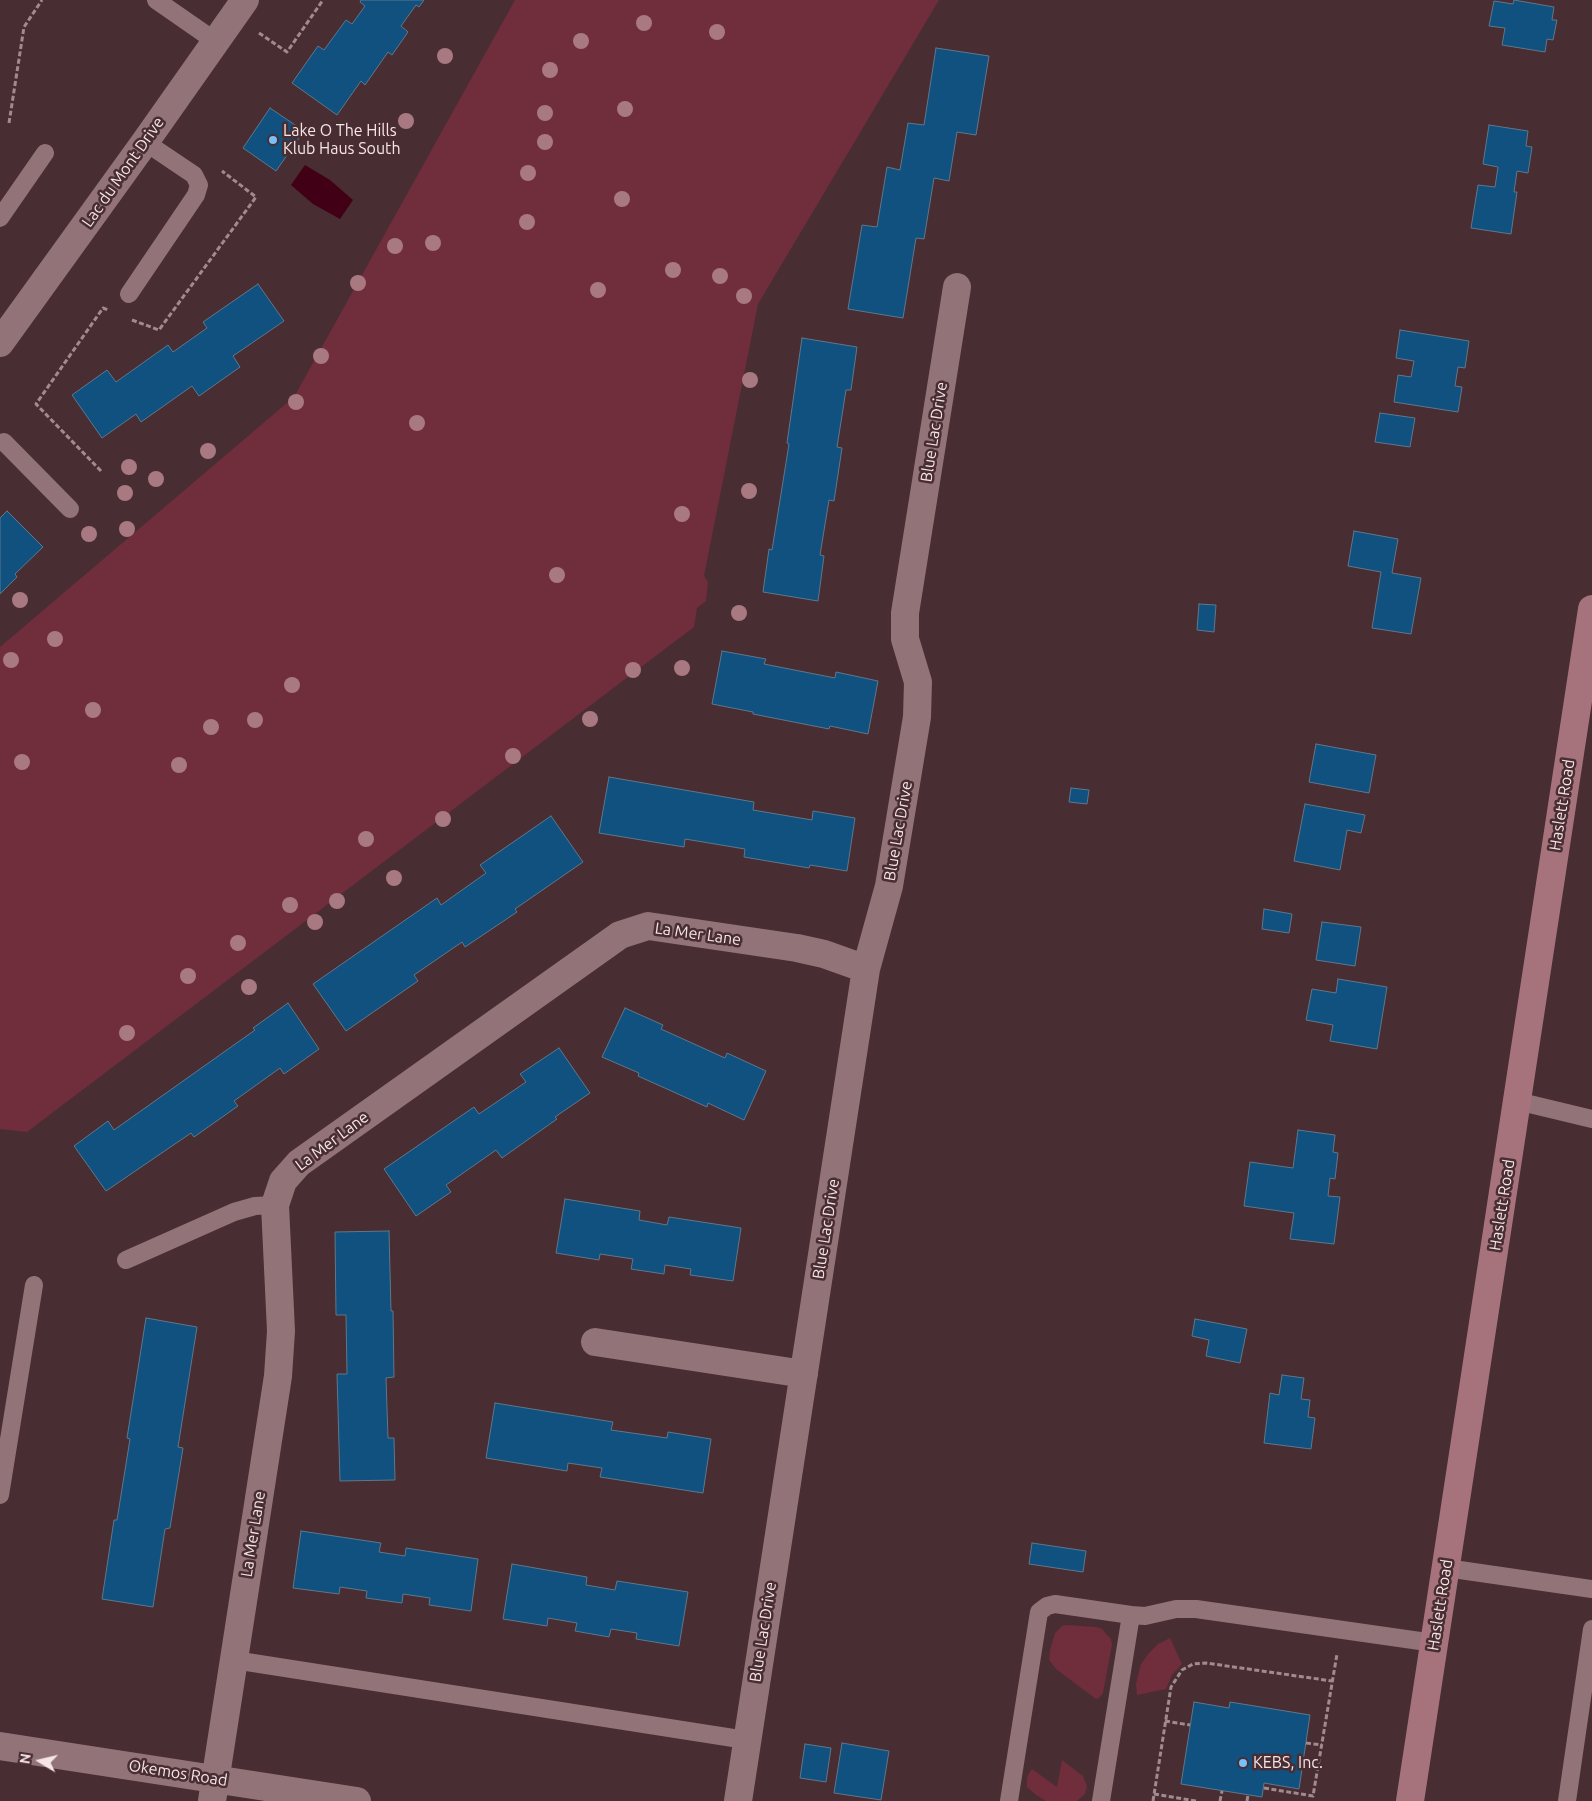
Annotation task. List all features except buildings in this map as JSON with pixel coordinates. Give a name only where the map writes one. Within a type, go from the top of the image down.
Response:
[{"type":"main road","name":"Haslett Road","points":[[1410,1801],[1592,609]]},
{"type":"street","name":"Lac du Mont Drive","points":[[4,331],[145,142],[240,7]]},
{"type":"street","name":"Blue Lac Drive","points":[[738,1801],[866,969],[889,886],[917,717],[918,682],[905,639],[905,613],[957,287]]},
{"type":"street","name":"La Mer Lane","points":[[213,1790],[278,1376],[282,1331],[276,1205],[283,1181],[299,1163],[620,935],[648,926],[797,948],[824,954],[866,969]]},
{"type":"street","points":[[595,1342],[804,1374]]},
{"type":"street","name":"Okemos Road","points":[[0,1746],[213,1790],[357,1801]]},
{"type":"lane","points":[[156,0],[216,41]]},
{"type":"lane","points":[[129,294],[196,195],[199,185],[194,175],[145,142]]},
{"type":"lane","points":[[0,218],[45,152]]},
{"type":"lane","points":[[1,442],[70,509]]},
{"type":"lane","points":[[1517,1101],[1592,1119]]},
{"type":"lane","points":[[126,1260],[234,1212],[255,1206],[276,1205]]},
{"type":"lane","points":[[0,1495],[34,1285]]},
{"type":"lane","points":[[1446,1568],[1592,1589]]},
{"type":"lane","points":[[1009,1801],[1039,1612],[1047,1606],[1055,1604],[1145,1616],[1176,1609],[1196,1609],[1434,1642]]},
{"type":"lane","points":[[1101,1801],[1131,1615]]},
{"type":"lane","points":[[1566,1801],[1592,1629]]},
{"type":"lane","points":[[234,1660],[746,1740]]},
{"type":"path","points":[[9,123],[24,27],[42,0]]},
{"type":"path","points":[[240,7],[286,52],[323,0]]},
{"type":"path","points":[[1153,1801],[1171,1687],[1182,1670],[1193,1664],[1206,1663],[1332,1681],[1313,1796],[1264,1788]]},
{"type":"path","points":[[1166,1721],[1190,1725]]},
{"type":"path","points":[[1306,1743],[1322,1746]]},
{"type":"path","points":[[1220,1801],[1222,1791]]},
{"type":"path","points":[[1154,1794],[1196,1801]]},
{"type":"path","points":[[1247,1801],[1248,1795]]},
{"type":"shaded area","points":[[515,0],[939,0],[758,304],[704,576],[708,582],[706,601],[697,608],[694,627],[27,1132],[0,1129],[0,647],[294,397]]},
{"type":"shaded area","points":[[305,165],[330,180],[353,200],[340,219],[313,204],[291,185]]},
{"type":"shaded area","points":[[1062,1626],[1096,1627],[1102,1629],[1111,1639],[1112,1645],[1103,1693],[1099,1698],[1096,1699],[1056,1669],[1049,1660],[1055,1633]]},
{"type":"shaded area","points":[[1170,1638],[1182,1664],[1172,1675],[1166,1689],[1137,1695],[1136,1684],[1141,1664],[1158,1644]]},
{"type":"shaded area","points":[[1062,1760],[1083,1776],[1087,1786],[1085,1794],[1077,1801],[1046,1801],[1027,1787],[1027,1778],[1032,1769],[1057,1787]]},
{"type":"place","name":"Lake O The Hills Klub Haus South","points":[[273,140]]},
{"type":"place","name":"KEBS, Inc.","points":[[1243,1763]]}]
